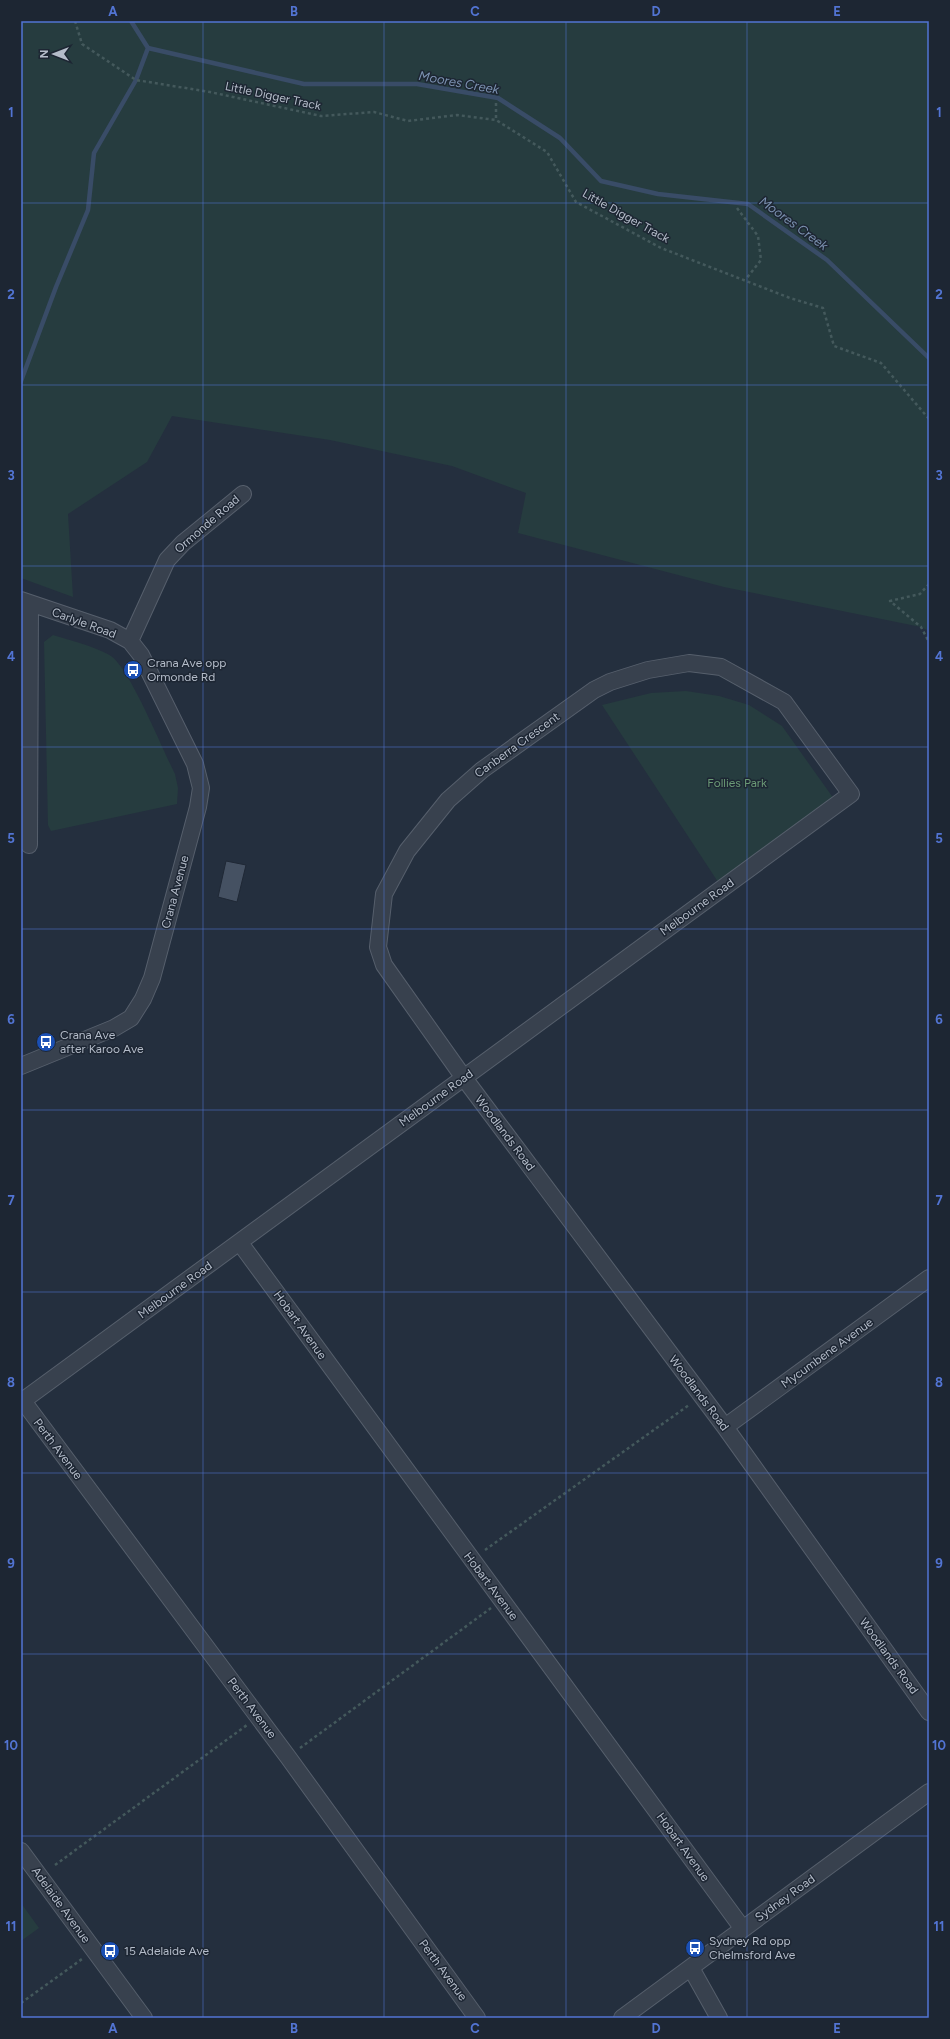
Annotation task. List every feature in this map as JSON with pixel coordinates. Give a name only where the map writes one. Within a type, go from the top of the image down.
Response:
[{"type":"street","name":"Ormonde Road","points":[[130,641],[167,560],[183,543],[243,494]]},
{"type":"street","name":"Carlyle Road","points":[[25,602],[110,630],[130,641],[141,655]]},
{"type":"street","points":[[25,602],[29,845]]},
{"type":"street","name":"Crana Avenue","points":[[21,1066],[114,1028],[131,1018],[143,999],[152,978],[198,808],[201,788],[195,764],[141,655]]},
{"type":"street","name":"Canberra Crescent","points":[[464,1078],[384,965],[378,947],[384,894],[407,851],[448,800],[482,770],[594,690],[610,682],[648,670],[690,663],[721,666],[784,702],[851,794]]},
{"type":"street","name":"Melbourne Road","points":[[22,1402],[851,794]]},
{"type":"street","name":"Woodlands Road","points":[[464,1078],[701,1397],[725,1427],[929,1712]]},
{"type":"street","name":"Hobart Avenue","points":[[240,1243],[743,1929]]},
{"type":"street","name":"Mycumbene Avenue","points":[[725,1427],[929,1278]]},
{"type":"street","name":"Perth Avenue","points":[[22,1402],[288,1757],[477,2018]]},
{"type":"street","name":"Sydney Road","points":[[622,2018],[929,1792]]},
{"type":"street","name":"Adelaide Avenue","points":[[21,1851],[144,2018]]},
{"type":"street","points":[[691,1968],[719,2018]]},
{"type":"path","name":"Little Digger Track","points":[[75,21],[82,44],[136,80],[210,92],[321,116],[374,112],[408,121],[456,115],[496,120],[547,152],[576,202],[661,248],[746,279],[790,298],[823,308],[834,346],[881,363],[929,419]]},
{"type":"path","points":[[496,103],[496,120]]},
{"type":"path","points":[[737,208],[758,236],[761,260],[746,279]]},
{"type":"path","points":[[929,584],[920,594],[890,601],[921,627],[929,642]]},
{"type":"path","points":[[471,1560],[701,1397]]},
{"type":"path","points":[[288,1757],[502,1600]]},
{"type":"path","points":[[55,1865],[258,1717]]},
{"type":"path","points":[[21,2003],[94,1950]]},
{"type":"green space","points":[[21,21],[929,21],[929,631],[921,627],[724,587],[518,533],[526,493],[452,466],[330,440],[172,416],[147,462],[68,514],[73,597],[21,578]]},
{"type":"green space","points":[[53,635],[83,644],[105,653],[111,656],[119,664],[136,693],[175,774],[178,788],[177,804],[51,831],[48,825],[44,642]]},
{"type":"green space","name":"Follies Park","points":[[686,691],[719,696],[749,705],[782,726],[834,799],[720,885],[602,705],[651,693]]},
{"type":"green space","points":[[21,1903],[39,1928],[21,1941]]},
{"type":"building","points":[[226,861],[246,865],[237,902],[218,897]]},
{"type":"waterway","name":"Moores Creek","points":[[131,21],[148,48],[304,84],[417,84],[498,98],[560,138],[601,181],[658,194],[748,204],[827,260],[929,358]]},
{"type":"waterway","points":[[21,381],[56,287],[88,210],[94,153],[136,80],[148,48]]},
{"type":"place","name":"Crana Ave opp Ormonde Rd","points":[[133,670]]},
{"type":"place","name":"Crana Ave after Karoo Ave","points":[[46,1042]]},
{"type":"place","name":"Sydney Rd opp Chelmsford Ave","points":[[695,1948]]},
{"type":"place","name":"15 Adelaide Ave","points":[[110,1951]]}]
